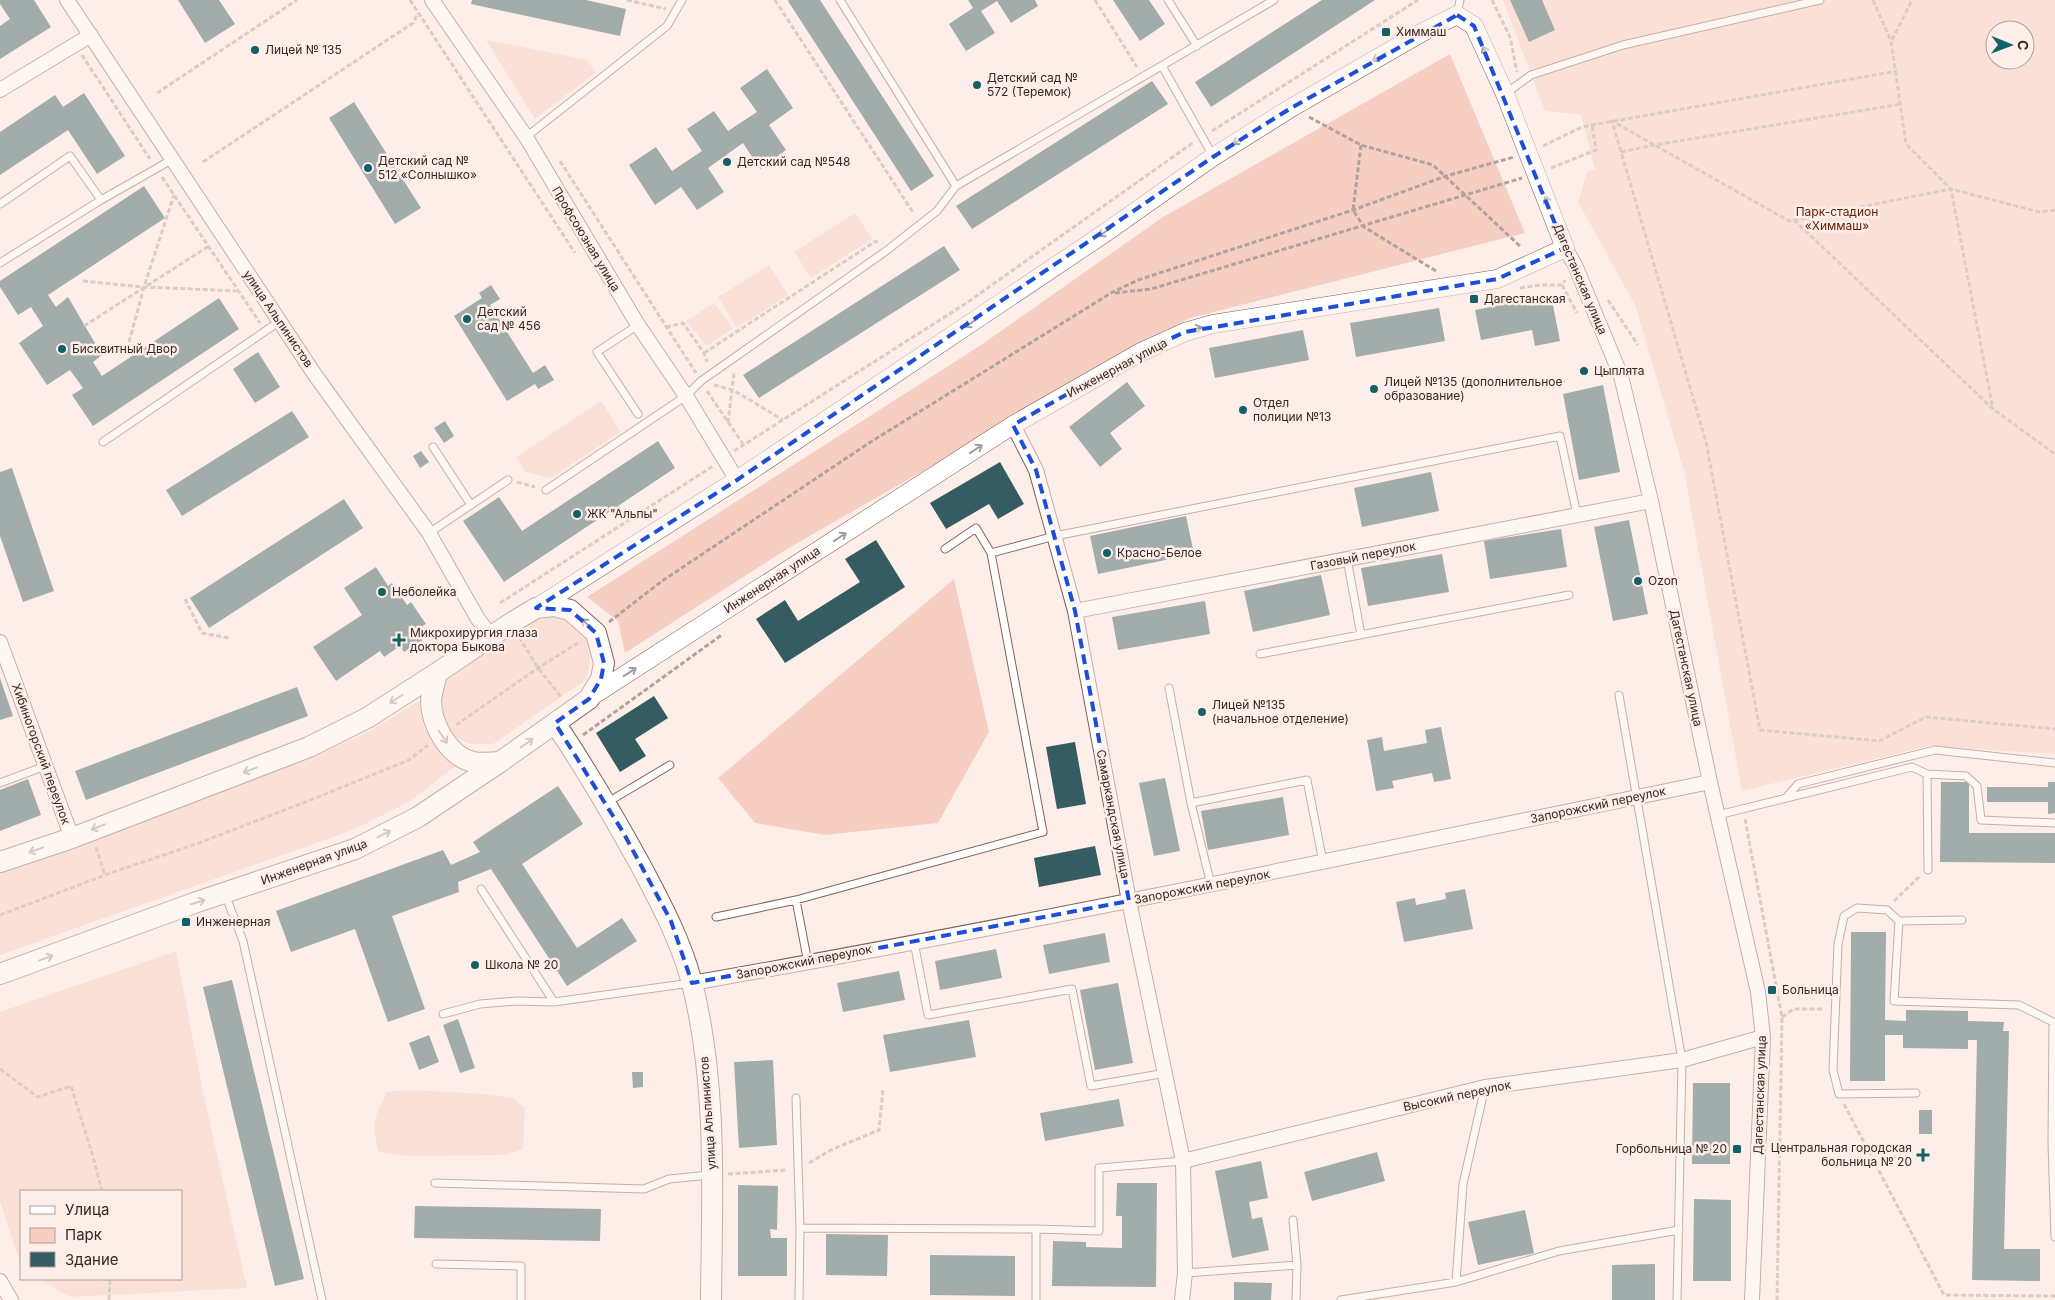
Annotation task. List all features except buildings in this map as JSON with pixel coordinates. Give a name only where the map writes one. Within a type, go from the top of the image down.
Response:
[{"type":"main road","points":[[0,862],[72,838],[309,747],[367,718],[536,608],[554,606],[570,610],[596,633],[604,663],[601,679],[589,699]]},
{"type":"main road","points":[[437,674],[431,701],[436,726],[441,736],[456,754],[473,762],[500,762]]},
{"type":"main road","name":"Инженерная улица","points":[[0,974],[194,903],[355,849],[418,817],[589,699]]},
{"type":"main road","name":"улица Альпинистов","points":[[555,723],[606,804],[671,921],[692,983],[708,1072],[712,1175],[711,1300]]},
{"type":"street","name":"улица Альпинистов","points":[[67,0],[321,383],[429,532],[478,619],[491,636]]},
{"type":"street","name":"Профсоюзная улица","points":[[432,0],[526,137],[638,325],[686,396],[723,460],[737,480]]},
{"type":"street","points":[[536,608],[737,480],[1105,233],[1213,156],[1291,108],[1421,33],[1458,7]]},
{"type":"street","name":"Дагестанская улица","points":[[1458,7],[1474,26],[1505,94],[1565,248],[1575,265],[1621,376],[1651,501],[1710,782],[1758,992],[1763,1037],[1752,1300]]},
{"type":"street","points":[[0,90],[91,35]]},
{"type":"street","name":"Инженерная улица","points":[[589,699],[1013,426],[1139,353],[1185,332],[1213,324],[1496,279],[1565,248]]},
{"type":"street","name":"Самаркандская улица","points":[[1013,426],[1036,470],[1075,612],[1129,901],[1166,1073],[1183,1161],[1185,1273],[1182,1300]]},
{"type":"street","name":"Газовый переулок","points":[[1075,612],[1651,501]]},
{"type":"street","name":"Хибиногорский переулок","points":[[0,642],[72,838]]},
{"type":"street","name":"Запорожский переулок","points":[[692,983],[1211,885],[1710,782]]},
{"type":"street","name":"Высокий переулок","points":[[1183,1161],[1486,1087],[1682,1060],[1763,1037]]},
{"type":"street","points":[[0,1281],[11,1300]]},
{"type":"lane","points":[[526,137],[667,26],[682,0]]},
{"type":"lane","points":[[840,0],[956,186]]},
{"type":"lane","points":[[1168,0],[1197,46]]},
{"type":"lane","points":[[546,490],[686,396],[701,381],[886,251],[937,211],[956,186],[1274,0]]},
{"type":"lane","points":[[1505,94],[1531,75],[1623,44],[1820,0]]},
{"type":"lane","points":[[1162,66],[1213,156]]},
{"type":"lane","points":[[0,204],[70,156],[101,200]]},
{"type":"lane","points":[[0,263],[101,200],[173,159]]},
{"type":"lane","points":[[103,442],[280,322]]},
{"type":"lane","points":[[638,325],[597,352],[638,414]]},
{"type":"lane","points":[[991,553],[1055,536],[1560,436],[1577,515]]},
{"type":"lane","points":[[433,447],[471,504]]},
{"type":"lane","points":[[429,532],[508,480]]},
{"type":"lane","points":[[716,917],[796,900],[1043,832],[991,553],[976,528],[945,549]]},
{"type":"lane","points":[[1347,559],[1361,635]]},
{"type":"lane","points":[[1260,654],[1569,594]]},
{"type":"lane","points":[[1169,688],[1191,803],[1211,885]]},
{"type":"lane","points":[[1618,695],[1682,1060],[1677,1300]]},
{"type":"lane","points":[[1787,797],[1798,784],[1935,750],[2055,763]]},
{"type":"lane","points":[[606,804],[670,765]]},
{"type":"lane","points":[[0,783],[45,766]]},
{"type":"lane","points":[[1718,814],[1912,767],[1927,774],[1966,776],[1977,786],[1981,820],[2055,822]]},
{"type":"lane","points":[[1927,774],[1928,870]]},
{"type":"lane","points":[[1191,803],[1307,780],[1323,862]]},
{"type":"lane","points":[[481,889],[554,1002]]},
{"type":"lane","points":[[225,894],[243,941],[322,1300]]},
{"type":"lane","points":[[796,900],[808,962]]},
{"type":"lane","points":[[1916,1092],[1839,1094],[1832,1070],[1838,944],[1844,916],[1857,908],[1887,910],[1899,920],[1962,920]]},
{"type":"lane","points":[[1899,920],[1894,1001],[2019,1005],[2054,1021],[2052,1142],[2055,1237]]},
{"type":"lane","points":[[914,941],[928,1015],[1072,989],[1091,1086],[1166,1073]]},
{"type":"lane","points":[[443,1014],[480,1004],[517,1001],[554,1002],[692,983]]},
{"type":"lane","points":[[1456,1282],[1463,1184],[1486,1087]]},
{"type":"lane","points":[[796,1098],[800,1228],[799,1300]]},
{"type":"lane","points":[[800,1228],[1099,1231],[1099,1168],[1183,1161]]},
{"type":"lane","points":[[435,1184],[644,1189],[670,1178],[712,1175]]},
{"type":"lane","points":[[1293,1220],[1297,1265],[1296,1300]]},
{"type":"lane","points":[[1036,1229],[1036,1300]]},
{"type":"lane","points":[[1341,1300],[1456,1282],[1559,1251],[1679,1230]]},
{"type":"lane","points":[[436,1264],[521,1266],[521,1300]]},
{"type":"lane","points":[[1185,1273],[1297,1265]]},
{"type":"path","points":[[157,93],[297,0]]},
{"type":"path","points":[[410,0],[579,258]]},
{"type":"path","points":[[627,0],[676,11]]},
{"type":"path","points":[[775,0],[920,223]]},
{"type":"path","points":[[1095,0],[1143,77]]},
{"type":"path","points":[[500,603],[723,460],[743,444],[784,421],[965,304],[1202,136],[1274,93],[1418,0]]},
{"type":"path","points":[[1874,0],[1891,41],[1897,71],[1906,144],[1951,189],[1993,409]]},
{"type":"path","points":[[1891,41],[1912,0]]},
{"type":"path","points":[[203,162],[413,23],[419,13]]},
{"type":"path","points":[[75,44],[266,332]]},
{"type":"path","points":[[0,915],[105,875],[199,844],[409,760],[538,668],[596,633],[662,581],[869,443],[1112,293],[1138,280],[1353,210],[1446,176],[1527,154],[1582,127],[1897,71]]},
{"type":"path","points":[[1274,93],[1291,108],[1361,146],[1433,166],[1521,247]]},
{"type":"path","points":[[1621,152],[1901,104]]},
{"type":"path","points":[[1612,121],[1789,221],[1951,189],[2040,212],[2055,210]]},
{"type":"path","points":[[1612,121],[1706,442],[1760,730],[1879,741],[1926,717],[2055,729]]},
{"type":"path","points":[[1112,293],[1151,289],[1364,227],[1535,174],[1596,150],[1592,125]]},
{"type":"path","points":[[1361,146],[1353,210],[1364,227],[1436,272],[1448,286]]},
{"type":"path","points":[[555,154],[743,444]]},
{"type":"path","points":[[129,342],[174,195]]},
{"type":"path","points":[[1794,220],[1993,409],[2055,454]]},
{"type":"path","points":[[704,353],[876,241],[886,251]]},
{"type":"path","points":[[84,326],[209,246]]},
{"type":"path","points":[[1562,284],[1575,265]]},
{"type":"path","points":[[83,281],[144,288],[239,291]]},
{"type":"path","points":[[1513,289],[1562,284]]},
{"type":"path","points":[[1562,284],[1580,318]]},
{"type":"path","points":[[666,327],[683,324],[704,353],[708,361],[694,370]]},
{"type":"path","points":[[728,423],[733,390],[734,366],[730,361]]},
{"type":"path","points":[[733,390],[784,421]]},
{"type":"path","points":[[508,480],[546,490]]},
{"type":"path","points":[[185,599],[202,633],[229,638]]},
{"type":"path","points":[[511,623],[538,668],[586,732]]},
{"type":"path","points":[[570,745],[729,630]]},
{"type":"path","points":[[93,839],[105,875]]},
{"type":"path","points":[[1898,895],[1928,870]]},
{"type":"path","points":[[1782,1017],[1794,1009],[1834,1009]]},
{"type":"path","points":[[0,1070],[38,1097],[71,1086],[102,1190]]},
{"type":"path","points":[[712,1175],[799,1169],[831,1150],[879,1130],[883,1089]]},
{"type":"path","points":[[1839,1094],[1944,1295],[2055,1296]]},
{"type":"path","points":[[109,1300],[110,1280]]},
{"type":"highlighted area","points":[[1457,15],[1474,26],[1565,248],[1497,279],[1185,332],[1139,353],[1013,425],[1036,470],[1075,611],[1129,901],[692,983],[671,921],[623,832],[555,723],[589,699],[601,679],[604,663],[596,633],[585,622],[570,610],[536,608],[737,480],[1213,157],[1291,108]]},
{"type":"green space","name":"Парк-стадион «Химмаш»","points":[[1503,0],[2055,0],[2055,754],[1929,746],[1742,791],[1684,471],[1635,305],[1578,202],[1587,172],[1595,169],[1581,115],[1545,111]]},
{"type":"green space","points":[[486,40],[587,60],[596,72],[535,119]]},
{"type":"green space","points":[[1450,54],[1525,233],[1190,318],[787,549],[625,653],[618,621],[587,597],[981,345],[1163,217]]},
{"type":"green space","points":[[855,213],[872,239],[811,278],[794,252]]},
{"type":"green space","points":[[769,265],[788,295],[737,328],[718,297]]},
{"type":"green space","points":[[714,303],[733,328],[707,346],[686,321]]},
{"type":"green space","points":[[601,401],[621,432],[551,478],[525,472],[516,457]]},
{"type":"green space","points":[[954,579],[989,732],[938,823],[825,835],[755,823],[718,778]]},
{"type":"green space","points":[[542,614],[561,614],[586,636],[590,657],[587,679],[493,744],[471,744],[456,738],[439,714],[439,690],[449,679]]},
{"type":"green space","points":[[419,701],[424,727],[441,754],[458,764],[409,802],[353,830],[0,955],[0,871],[310,758],[366,733]]},
{"type":"green space","points":[[176,951],[203,1092],[247,1288],[70,1297],[41,1280],[182,1280],[182,1190],[20,1190],[20,1263],[0,1201],[0,1012]]},
{"type":"green space","points":[[407,1090],[485,1094],[513,1098],[525,1108],[523,1149],[506,1155],[407,1156],[379,1152],[375,1134],[375,1121],[379,1108],[387,1092]]},
{"type":"place","name":"Химмаш","points":[[1386,32]]},
{"type":"place","name":"Лицей № 135","points":[[255,50]]},
{"type":"place","name":"Детский сад № 572 (Теремок)","points":[[977,85]]},
{"type":"place","name":"Детский сад №548","points":[[727,162]]},
{"type":"place","name":"Детский сад № 512 «Солнышко»","points":[[368,168]]},
{"type":"place","name":"Дагестанская","points":[[1474,299]]},
{"type":"place","name":"Детский сад № 456","points":[[467,319]]},
{"type":"place","name":"Бисквитный Двор","points":[[62,349]]},
{"type":"place","name":"Цыплята","points":[[1584,371]]},
{"type":"place","name":"Лицей №135 (дополнительное образование)","points":[[1374,389]]},
{"type":"place","name":"Отдел полиции №13","points":[[1243,410]]},
{"type":"place","name":"ЖК \"Альпы\"","points":[[577,514]]},
{"type":"place","name":"Красно-Белое","points":[[1107,553]]},
{"type":"place","name":"Ozon","points":[[1638,581]]},
{"type":"place","name":"Неболейка","points":[[382,592]]},
{"type":"place","name":"Микрохирургия глаза доктора Быкова","points":[[399,640]]},
{"type":"place","name":"Лицей №135 (начальное отделение)","points":[[1202,712]]},
{"type":"place","name":"Инженерная","points":[[186,922]]},
{"type":"place","name":"Школа № 20","points":[[475,965]]},
{"type":"place","name":"Больница","points":[[1772,990]]},
{"type":"place","name":"Горбольница № 20","points":[[1737,1149]]},
{"type":"place","name":"Центральная городская больница № 20","points":[[1923,1155]]}]
